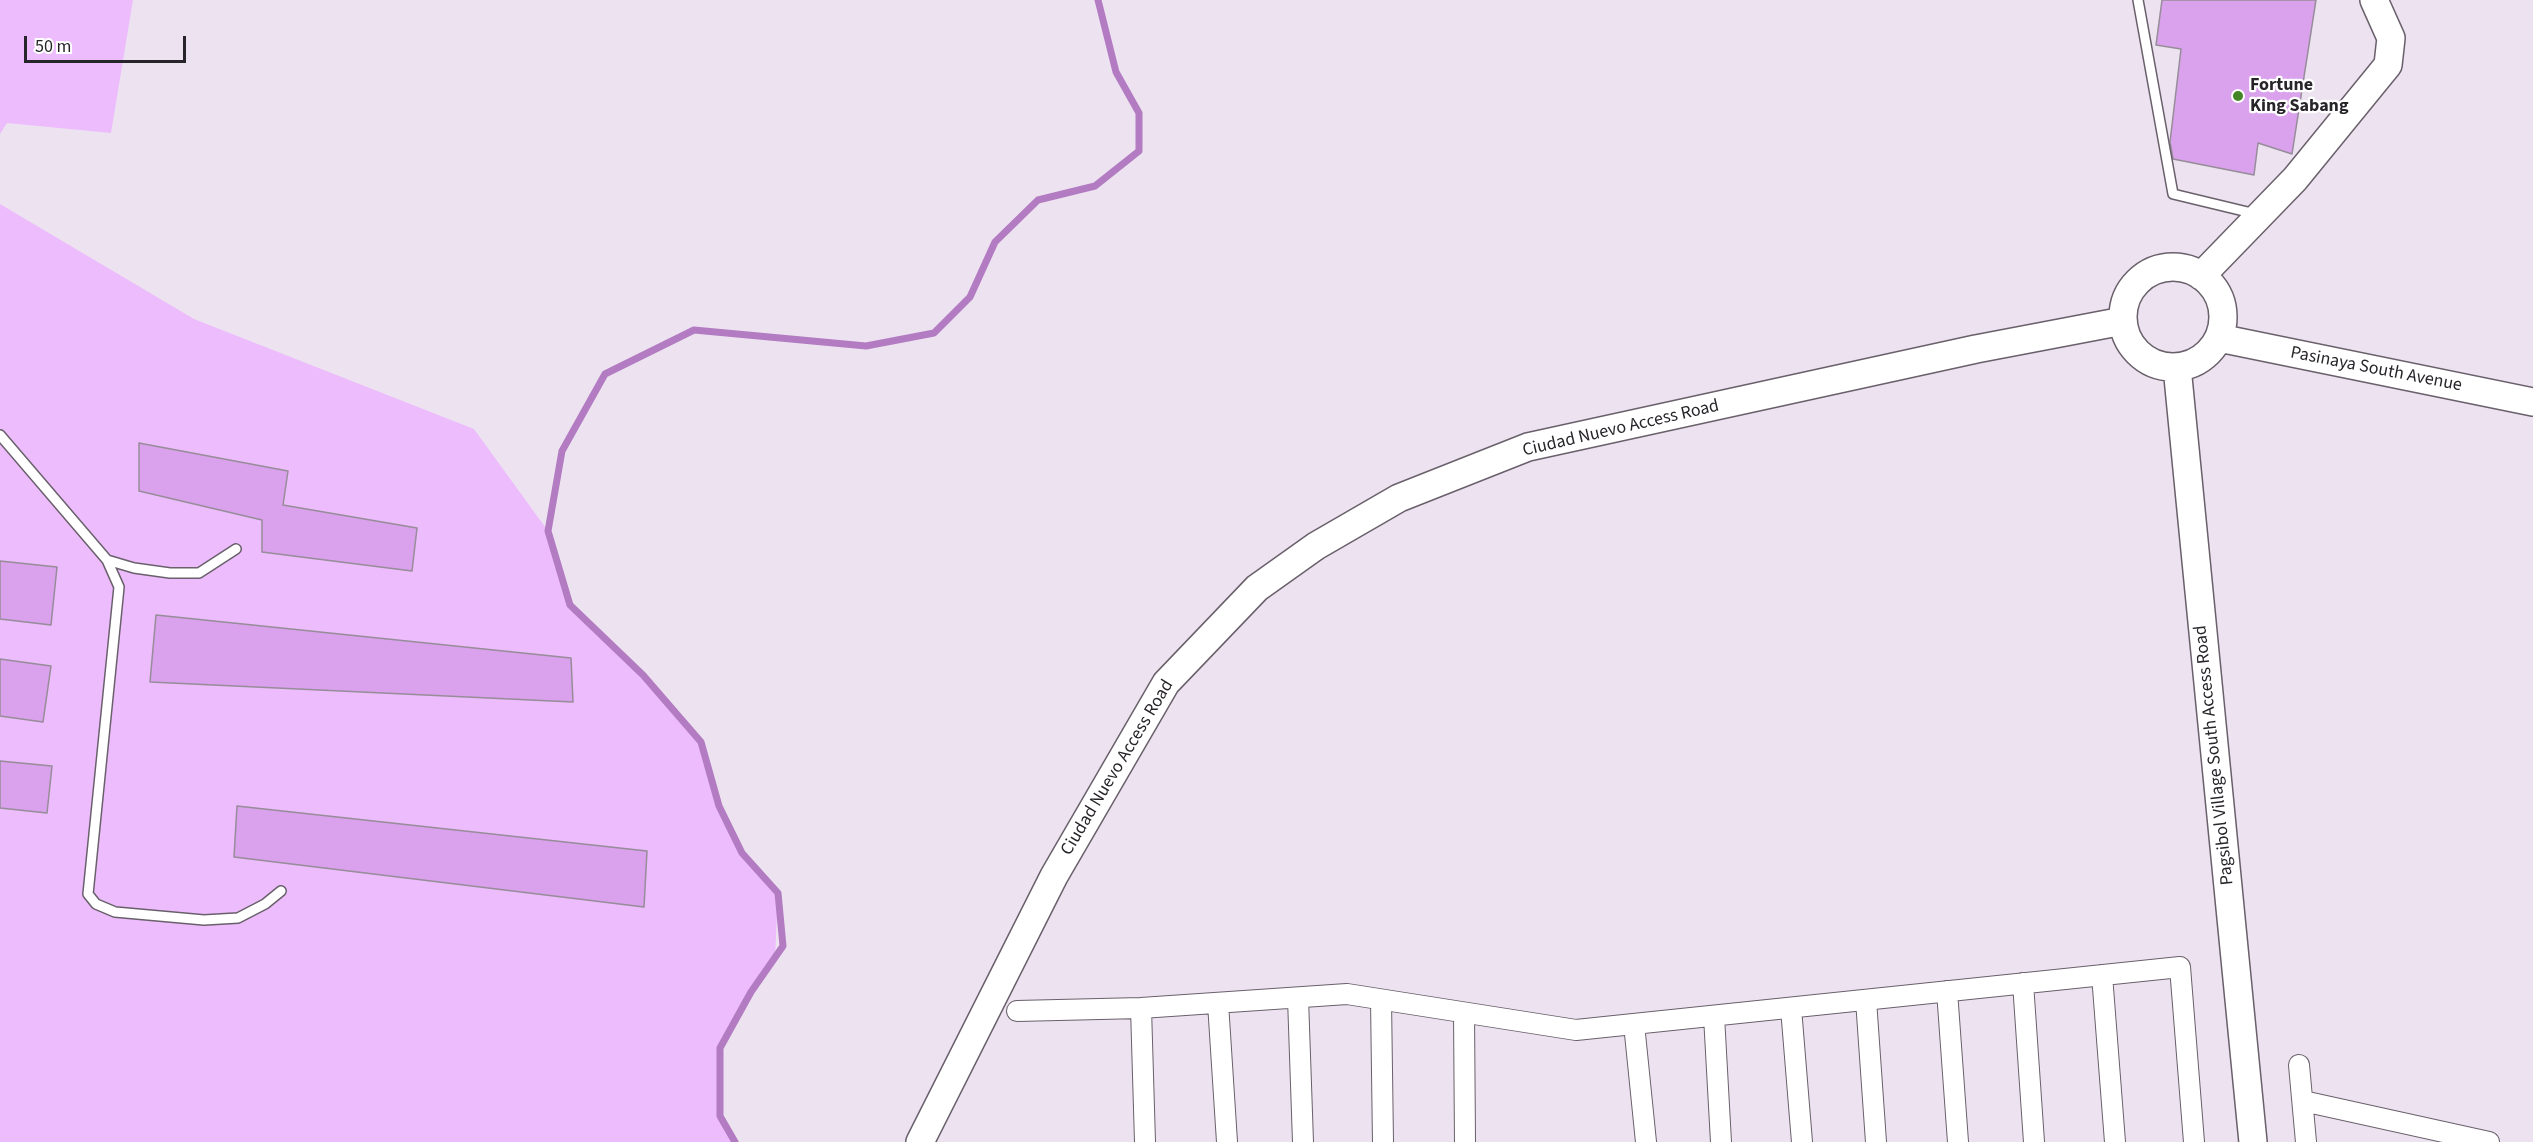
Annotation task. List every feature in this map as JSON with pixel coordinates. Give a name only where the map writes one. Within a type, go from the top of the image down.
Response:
[{"type":"street","points":[[2201,276],[2326,142],[2388,65],[2391,38],[2374,0]]},
{"type":"street","points":[[2171,267],[2182,268],[2201,276],[2220,298],[2223,318],[2219,338],[2204,357],[2194,363],[2176,367],[2159,365],[2138,353],[2130,344],[2123,321],[2126,298],[2139,279],[2149,273],[2171,267]]},
{"type":"street","name":"Ciudad Nuevo Access Road","points":[[921,1142],[1054,876],[1166,683],[1257,588],[1316,546],[1398,498],[1528,447],[1976,349],[2123,321]]},
{"type":"street","name":"Pasinaya South Avenue","points":[[2219,338],[2533,402]]},
{"type":"street","name":"Pagsibol Village South Access Road","points":[[2176,367],[2253,1142]]},
{"type":"street","points":[[1017,1011],[1141,1008],[1347,994],[1576,1030],[2180,967],[2194,1142]]},
{"type":"street","points":[[2102,975],[2115,1142]]},
{"type":"street","points":[[2023,983],[2034,1142]]},
{"type":"street","points":[[1947,991],[1958,1142]]},
{"type":"street","points":[[1298,998],[1303,1142]]},
{"type":"street","points":[[1382,1000],[1383,1142]]},
{"type":"street","points":[[1866,1000],[1876,1142]]},
{"type":"street","points":[[1218,1003],[1227,1142]]},
{"type":"street","points":[[1141,1008],[1145,1142]]},
{"type":"street","points":[[1791,1008],[1802,1142]]},
{"type":"street","points":[[1464,1012],[1465,1142]]},
{"type":"street","points":[[1714,1016],[1721,1142]]},
{"type":"street","points":[[1634,1024],[1646,1142]]},
{"type":"street","points":[[2299,1065],[2306,1142]]},
{"type":"street","points":[[2303,1101],[2489,1142]]},
{"type":"lane","points":[[2138,0],[2173,194],[2260,214]]},
{"type":"lane","points":[[0,435],[107,560],[119,587],[88,894],[96,904],[115,912],[204,920],[238,918],[266,904],[281,891]]},
{"type":"lane","points":[[107,560],[134,568],[170,573],[199,573],[236,549]]},
{"type":"shaded area","points":[[0,0],[133,0],[111,133],[7,123],[0,134]]},
{"type":"shaded area","points":[[0,204],[194,319],[474,429],[548,531],[570,605],[641,673],[702,747],[721,809],[742,853],[778,893],[775,958],[720,1048],[720,1116],[735,1142],[0,1142]]},
{"type":"building","name":"Fortune King Sabang","points":[[2162,0],[2316,0],[2292,154],[2258,143],[2254,175],[2173,159],[2170,142],[2181,49],[2156,45]]},
{"type":"building","points":[[139,443],[288,471],[283,505],[417,528],[412,571],[262,552],[262,520],[139,491]]},
{"type":"building","points":[[0,561],[57,567],[51,625],[0,619]]},
{"type":"building","points":[[156,615],[571,658],[573,702],[150,682]]},
{"type":"building","points":[[0,659],[51,666],[43,722],[0,716]]},
{"type":"building","points":[[0,761],[52,766],[47,813],[0,808]]},
{"type":"building","points":[[237,806],[647,851],[644,907],[234,857]]},
{"type":"waterway","points":[[735,1142],[720,1116],[720,1048],[751,992],[783,946],[778,893],[742,853],[719,806],[701,742],[643,675],[570,605],[548,531],[562,451],[605,374],[694,330],[866,346],[934,333],[970,297],[995,242],[1038,200],[1095,186],[1139,151],[1139,113],[1116,72],[1098,0]]},
{"type":"place","name":"Fortune King Sabang","points":[[2238,96]]}]
